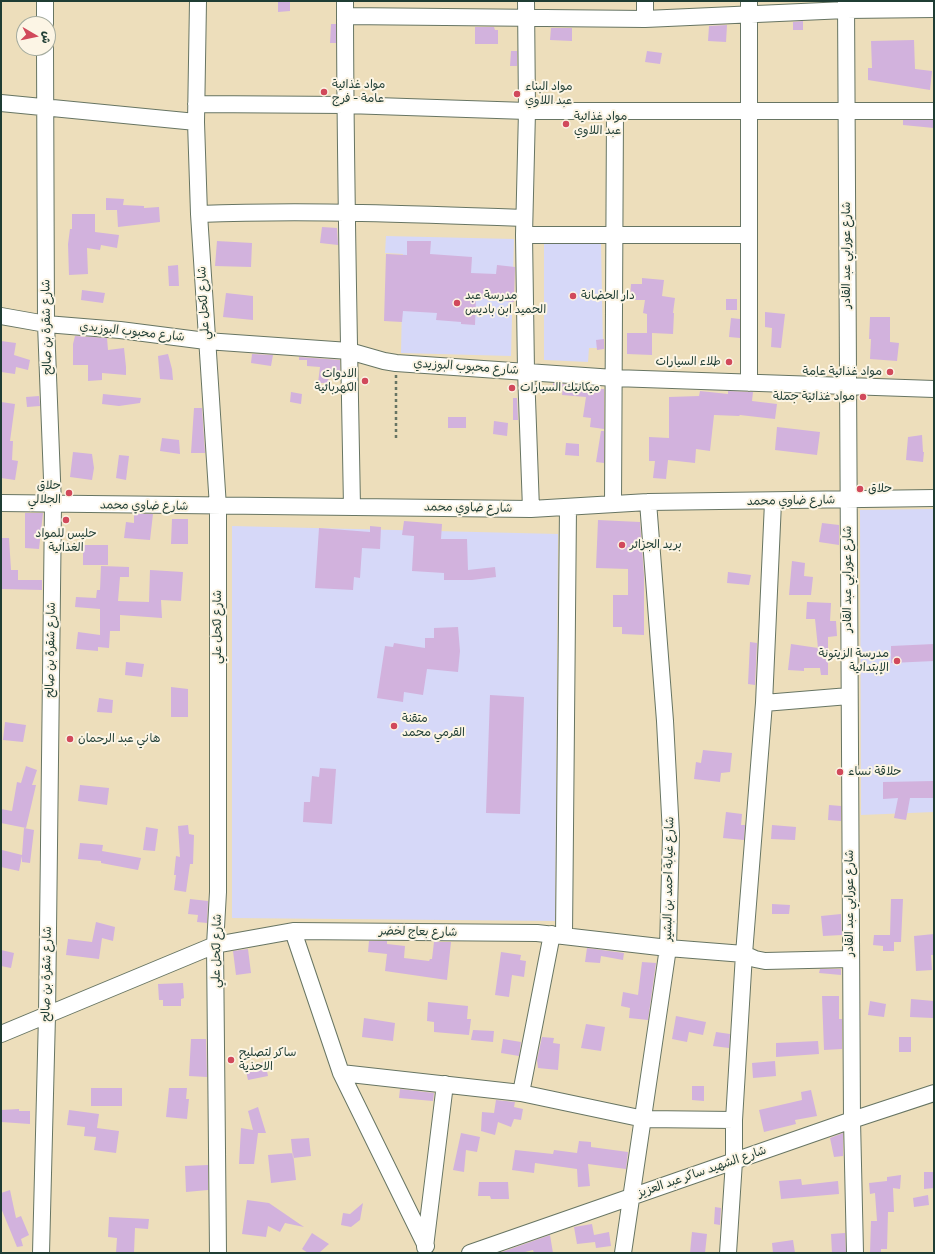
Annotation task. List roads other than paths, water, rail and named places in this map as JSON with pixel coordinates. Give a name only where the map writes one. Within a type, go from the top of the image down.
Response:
[{"type":"street","points":[[45,1],[45,16]]},
{"type":"street","name":"شارع لكحل علي","points":[[198,1],[196,122],[199,214],[206,341],[218,507],[218,892],[215,945],[218,1253]]},
{"type":"street","points":[[526,1],[527,111],[524,235],[526,371],[532,509]]},
{"type":"street","points":[[645,1],[645,19]]},
{"type":"street","points":[[352,507],[349,278],[345,212],[345,8],[527,19],[645,19],[749,8],[846,5],[934,9]]},
{"type":"street","name":"شارع عورابي عبد القادر","points":[[846,5],[848,112],[847,385],[852,1120],[855,1253]]},
{"type":"street","points":[[749,8],[748,112],[750,383]]},
{"type":"street","name":"شارع شقرة بن صالح","points":[[41,1253],[47,1015],[53,505],[46,324],[45,56]]},
{"type":"street","points":[[1,103],[196,122]]},
{"type":"street","points":[[196,104],[346,105],[527,111],[615,112],[934,111]]},
{"type":"street","points":[[613,504],[615,112]]},
{"type":"street","points":[[199,214],[345,212],[524,218]]},
{"type":"street","points":[[524,235],[749,235]]},
{"type":"street","name":"شارع محبوب البوزيدي","points":[[1,316],[46,324],[120,330],[206,341],[349,351],[396,363],[614,378],[934,389]]},
{"type":"street","name":"شارع ضاوي محمد","points":[[1,503],[218,507],[532,509],[648,502],[848,501],[934,498]]},
{"type":"street","name":"شارع غيابة احمد بن البشير","points":[[623,1253],[644,1119],[668,948],[670,826],[666,721],[648,502]]},
{"type":"street","points":[[728,1253],[744,954],[764,703],[773,502]]},
{"type":"street","points":[[521,1093],[558,935],[568,507]]},
{"type":"street","points":[[764,703],[849,696]]},
{"type":"street","points":[[293,931],[341,1073],[425,1249]]},
{"type":"street","name":"شارع بعاج لخضر","points":[[1,1034],[215,945],[293,931],[558,935],[668,948],[744,954],[764,961],[851,959]]},
{"type":"street","points":[[341,1073],[521,1093],[644,1119],[734,1120]]},
{"type":"street","points":[[425,1249],[445,1084]]},
{"type":"street","name":"شارع الشهيد ساكر عبد العزيز","points":[[470,1253],[852,1120],[934,1093]]},
{"type":"place","name":"مواد غذائية عامة - فرج","points":[[324,92]]},
{"type":"place","name":"مواد البناء عبد اللاوي","points":[[517,94]]},
{"type":"place","name":"مواد غذائية عبد اللاوي","points":[[566,124]]},
{"type":"place","name":"دار الحضانة","points":[[573,296]]},
{"type":"place","name":"مدرسة عبد الحميد ابن باديس","points":[[457,303]]},
{"type":"place","name":"طلاء السيارات","points":[[729,362]]},
{"type":"place","name":"مواد غذائية عامة","points":[[890,372]]},
{"type":"place","name":"الادوات الكهربائية","points":[[365,381]]},
{"type":"place","name":"ميكانيك السيارات","points":[[512,388]]},
{"type":"place","name":"مواد غذائية جملة","points":[[863,397]]},
{"type":"place","name":"حلاق","points":[[860,489]]},
{"type":"place","name":"حلاق الجلالي","points":[[69,493]]},
{"type":"place","name":"حليس للمواد الغذائية","points":[[66,520]]},
{"type":"place","name":"بريد الجزائر","points":[[622,545]]},
{"type":"place","name":"مدرسة الزيتونة الإبتدائية","points":[[897,661]]},
{"type":"place","name":"متقنة القرمي محمد","points":[[394,726]]},
{"type":"place","name":"هاني عبد الرحمان","points":[[70,739]]},
{"type":"place","name":"حلاقة نساء","points":[[840,772]]},
{"type":"place","name":"ساكر لتصليح الاحذية","points":[[231,1060]]}]
